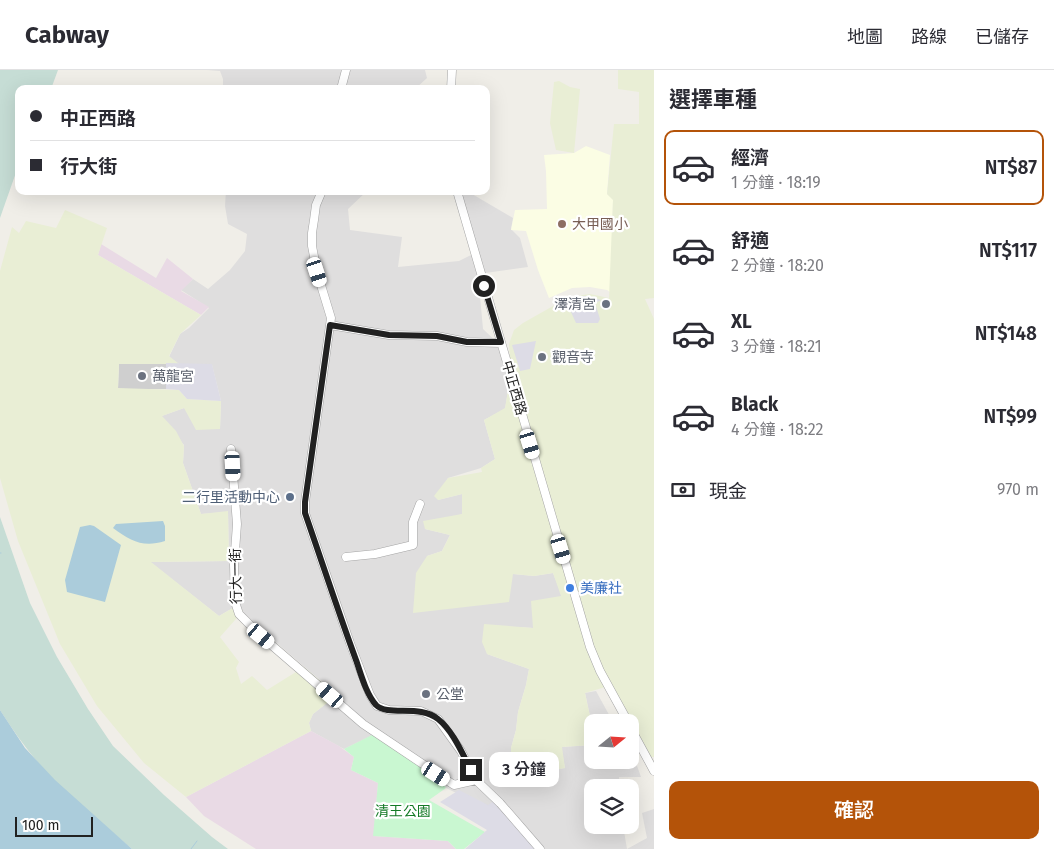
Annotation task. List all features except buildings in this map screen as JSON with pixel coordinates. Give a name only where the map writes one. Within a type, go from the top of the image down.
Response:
[{"type":"street","points":[[342,85],[346,70]]},
{"type":"street","points":[[451,85],[452,70]]},
{"type":"street","points":[[320,195],[316,204],[312,240],[317,272],[330,310],[330,325],[305,513],[350,643],[370,695],[377,706],[389,710],[421,711],[438,719],[461,751],[476,780],[500,803],[540,849]]},
{"type":"street","name":"中正西路","points":[[458,195],[590,647],[600,671],[624,714]]},
{"type":"street","points":[[330,325],[389,335],[437,336],[467,342],[501,342]]},
{"type":"street","name":"行大一街","points":[[231,449],[237,524],[234,565],[235,602],[239,614],[261,636],[363,724],[454,785],[476,780]]},
{"type":"street","points":[[346,557],[375,554],[413,545],[413,522],[420,504]]},
{"type":"street","points":[[639,744],[654,771]]},
{"type":"shaded area","points":[[0,70],[58,70],[52,85],[15,85],[15,175],[0,218]]},
{"type":"shaded area","points":[[207,70],[425,70],[427,78],[419,85],[223,85],[220,71]]},
{"type":"shaded area","points":[[618,70],[654,70],[654,298],[645,299],[654,319],[654,757],[649,757],[639,737],[639,714],[627,714],[609,686],[585,693],[590,714],[584,714],[584,746],[562,747],[565,768],[511,778],[511,748],[529,669],[487,654],[482,642],[484,624],[533,628],[531,601],[561,596],[553,573],[534,576],[513,574],[509,602],[413,613],[416,573],[427,556],[442,551],[450,535],[425,529],[423,521],[462,514],[462,494],[438,500],[434,496],[448,478],[482,472],[481,468],[495,459],[484,420],[505,408],[511,373],[509,344],[514,330],[569,297],[590,294],[609,298],[613,200],[607,194],[614,124],[639,124],[639,92],[618,89]]},
{"type":"shaded area","points":[[559,81],[570,87],[580,89],[574,153],[556,150],[550,123],[554,82]]},
{"type":"shaded area","name":"大甲國小","points":[[586,146],[610,155],[607,194],[613,199],[611,293],[607,290],[590,287],[572,288],[549,298],[526,231],[511,230],[515,210],[547,209],[544,155],[574,153]]},
{"type":"shaded area","points":[[226,195],[363,195],[348,209],[350,230],[402,237],[398,267],[459,261],[473,254],[457,195],[474,195],[513,218],[511,229],[520,238],[528,267],[478,274],[483,329],[503,348],[511,373],[505,409],[484,420],[495,459],[481,468],[448,478],[438,500],[462,494],[462,514],[425,529],[450,535],[442,551],[427,556],[513,574],[534,576],[553,573],[562,596],[534,628],[484,625],[487,654],[529,669],[511,748],[511,778],[565,768],[561,747],[584,746],[584,769],[638,769],[641,777],[584,779],[584,834],[624,834],[627,849],[540,849],[485,807],[446,788],[436,774],[377,733],[344,749],[311,731],[309,723],[313,714],[337,695],[263,631],[238,605],[219,616],[150,562],[229,561],[228,512],[201,514],[183,463],[184,445],[159,417],[184,408],[220,429],[221,401],[212,365],[179,364],[169,357],[180,334],[189,328],[209,308],[181,290],[193,279],[208,289],[230,270],[245,251],[247,234],[228,224],[225,206]]},
{"type":"shaded area","points":[[65,210],[107,228],[98,255],[201,315],[180,334],[169,356],[179,364],[119,364],[118,388],[179,390],[187,399],[221,401],[220,429],[196,430],[184,408],[162,416],[176,431],[184,446],[183,463],[201,514],[228,511],[229,561],[151,562],[219,616],[238,605],[243,611],[220,637],[239,662],[236,668],[241,684],[252,676],[267,690],[304,667],[337,695],[313,714],[309,723],[311,731],[186,797],[144,763],[97,706],[60,644],[18,541],[0,478],[0,271],[12,227],[19,233],[26,221],[56,228]]},
{"type":"shaded area","points":[[101,244],[156,278],[167,258],[193,279],[181,291],[209,307],[201,315],[98,255]]},
{"type":"shaded area","points":[[585,296],[601,300],[595,303],[600,319],[598,323],[576,323],[565,299]]},
{"type":"shaded area","points":[[536,341],[530,369],[520,371],[512,345]]},
{"type":"shaded area","name":"萬龍宮","points":[[166,363],[166,389],[118,389],[119,364]]},
{"type":"shaded area","points":[[166,363],[212,364],[221,401],[187,399],[179,390],[166,389]]},
{"type":"shaded area","points":[[0,517],[30,603],[57,657],[113,746],[164,795],[228,849],[132,849],[46,772],[12,729],[0,710]]},
{"type":"shaded area","points":[[163,521],[165,541],[150,544],[132,540],[113,528],[116,524]]},
{"type":"shaded area","points":[[90,525],[121,545],[105,602],[67,592],[65,580],[80,527]]},
{"type":"shaded area","points":[[596,691],[609,714],[590,714],[585,693]]},
{"type":"shaded area","points":[[0,710],[25,748],[55,780],[132,849],[0,849]]},
{"type":"shaded area","points":[[311,731],[339,746],[354,757],[351,770],[378,783],[374,836],[448,841],[456,849],[256,849],[204,816],[186,797]]},
{"type":"shaded area","points":[[459,790],[488,805],[494,801],[538,849],[465,849],[487,830],[440,802]]},
{"type":"shaded area","points":[[654,809],[654,849],[627,849],[647,838],[642,813]]},
{"type":"green space","name":"清王公園","points":[[376,733],[436,774],[446,788],[429,800],[485,832],[464,849],[456,849],[448,841],[373,836],[378,783],[351,770],[354,757],[344,749]]},
{"type":"waterway","points":[[191,849],[197,841]]},
{"type":"place","name":"大甲國小","points":[[562,224]]},
{"type":"place","name":"澤清宮","points":[[606,304]]},
{"type":"place","name":"觀音寺","points":[[542,357]]},
{"type":"place","name":"萬龍宮","points":[[142,376]]},
{"type":"place","name":"二行里活動中心","points":[[290,497]]},
{"type":"place","name":"美廉社","points":[[570,588]]},
{"type":"place","name":"公堂","points":[[426,694]]},
{"type":"route","points":[[471,770],[461,751],[438,719],[421,711],[389,710],[377,706],[370,695],[305,513],[305,502],[330,325],[389,335],[437,336],[484,344],[501,342],[484,286]]}]
